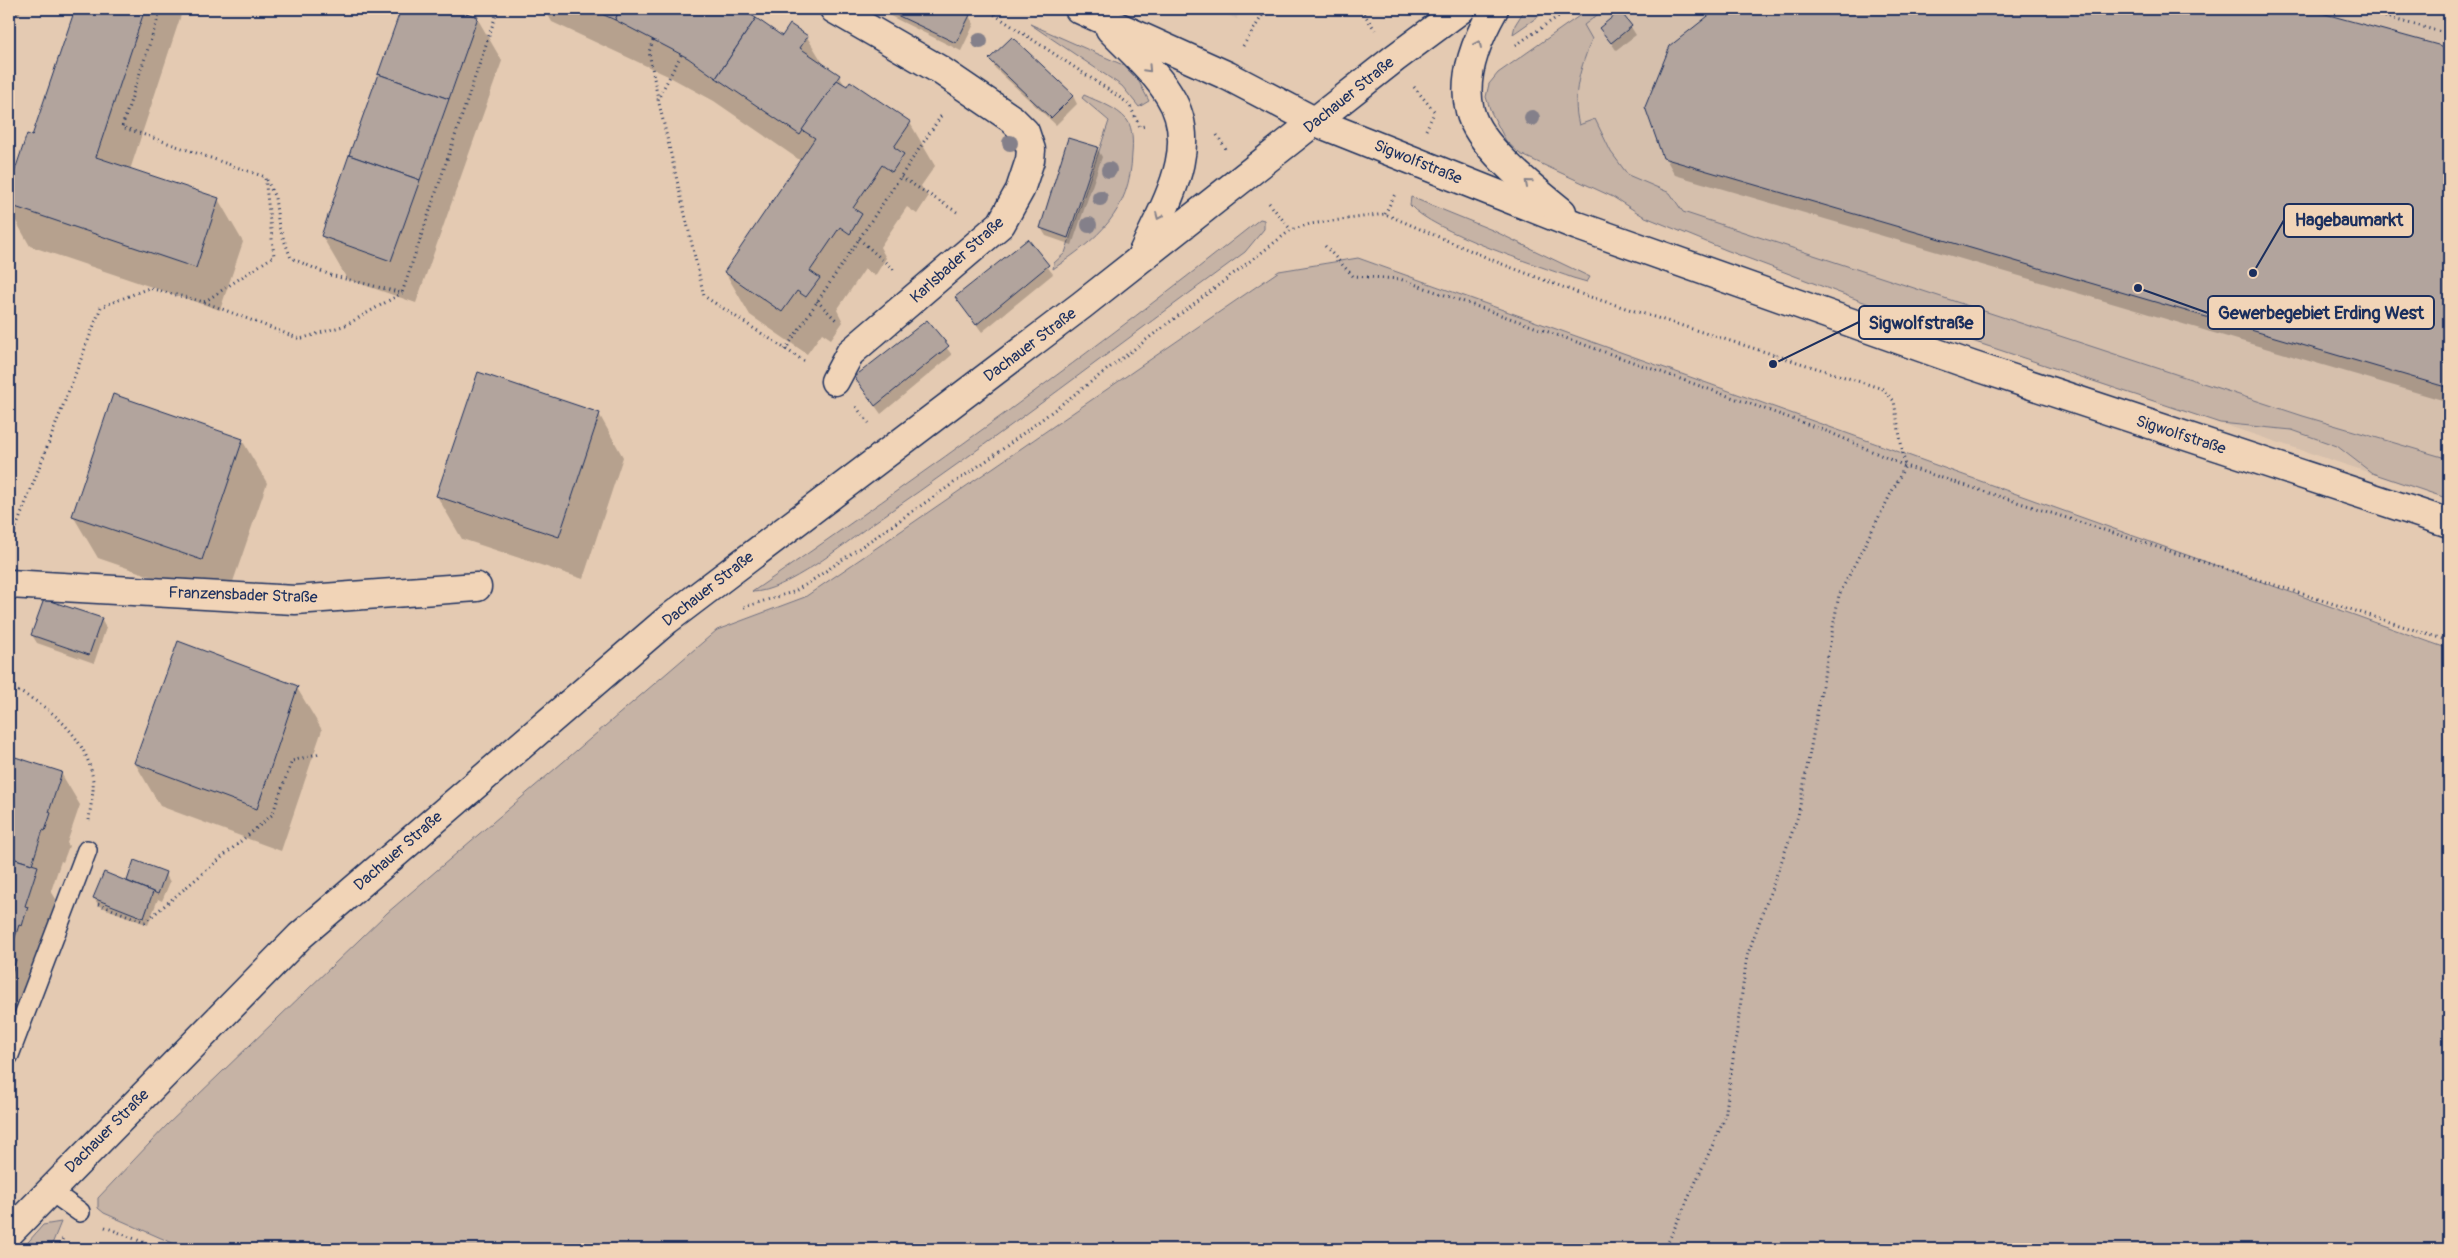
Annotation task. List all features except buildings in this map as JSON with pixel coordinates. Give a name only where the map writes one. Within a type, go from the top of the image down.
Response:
[{"type":"street","name":"Karlsbader Straße","points":[[834,9],[962,85],[1019,125],[1029,141],[1031,150],[1030,160],[1020,190],[1001,224],[850,353],[835,381]]},
{"type":"street","name":"Dachauer Straße","points":[[9,1233],[49,1190],[300,936],[667,620],[1139,261],[1395,58],[1461,9]]},
{"type":"street","points":[[1494,9],[1472,56],[1467,82],[1470,112],[1482,136],[1496,152],[1578,226]]},
{"type":"street","name":"Sigwolfstraße","points":[[1091,15],[1228,76],[1316,122],[1578,226],[1971,365],[2449,523]]},
{"type":"street","points":[[1091,15],[1170,95],[1182,123],[1184,150],[1179,170],[1139,261]]},
{"type":"street","name":"Franzensbader Straße","points":[[9,584],[295,600],[477,587]]},
{"type":"lane","points":[[9,1055],[87,850]]},
{"type":"lane","points":[[49,1190],[80,1212]]},
{"type":"path","points":[[161,9],[122,127],[265,177],[275,198],[279,227],[291,258],[330,275],[402,293]]},
{"type":"path","points":[[9,546],[101,307],[149,288],[204,302],[300,339],[346,325],[402,293],[498,9]]},
{"type":"path","points":[[986,9],[1129,104],[1140,127]]},
{"type":"path","points":[[1252,32],[1264,13],[1273,9],[1314,9]]},
{"type":"path","points":[[1511,48],[1569,9]]},
{"type":"path","points":[[2356,9],[2449,34]]},
{"type":"path","points":[[653,40],[649,52],[658,99],[704,296],[835,381],[890,449]]},
{"type":"path","points":[[658,99],[681,55]]},
{"type":"path","points":[[785,350],[962,85]]},
{"type":"path","points":[[204,302],[274,256],[265,177]]},
{"type":"path","points":[[901,177],[990,232]]},
{"type":"path","points":[[742,607],[793,592],[808,584],[996,454],[1291,230],[1310,224],[1386,214],[1502,264],[1581,294],[1883,389],[1894,401],[1905,466],[1839,596],[1798,816],[1747,956],[1725,1118],[1665,1249]]},
{"type":"path","points":[[859,239],[921,292]]},
{"type":"path","points":[[1325,246],[1353,276],[1400,279],[1829,432],[1905,466],[2449,641]]},
{"type":"path","points":[[1773,364],[1776,354]]},
{"type":"path","points":[[9,687],[47,709],[66,725],[85,755],[93,781],[87,850]]},
{"type":"path","points":[[70,893],[145,922],[272,815],[292,761],[320,753]]},
{"type":"path","points":[[80,1212],[104,1226],[160,1249]]},
{"type":"shaded area","points":[[1214,9],[1239,9],[1237,19]]},
{"type":"shaded area","points":[[1525,9],[1549,9],[1513,34],[1515,25]]},
{"type":"shaded area","points":[[1589,9],[2449,9],[2449,499],[1927,326],[1726,250],[1643,216],[1613,197],[1520,154],[1506,141],[1497,127],[1486,97],[1489,84],[1498,73]]},
{"type":"shaded area","points":[[1589,9],[1605,9],[1584,25],[1592,39],[1578,81],[1576,103],[1579,125],[1595,119],[1611,152],[1628,175],[1670,193],[1683,212],[2303,416],[2449,459],[2449,499],[2372,473],[2337,446],[2292,430],[2220,423],[1927,326],[1726,250],[1643,216],[1613,197],[1520,154],[1506,141],[1491,112],[1486,97],[1489,84],[1498,73]]},
{"type":"shaded area","points":[[1030,24],[1123,65],[1138,80],[1149,101],[1139,107],[1122,86]]},
{"type":"shaded area","points":[[1084,95],[1113,108],[1123,115],[1129,123],[1132,141],[1130,175],[1125,193],[1109,222],[1084,246],[1053,269],[1054,263],[1065,253],[1109,121],[1082,98]]},
{"type":"shaded area","points":[[1411,197],[1492,230],[1590,277],[1587,282],[1573,278],[1462,237],[1422,215],[1410,205]]},
{"type":"shaded area","points":[[1260,219],[1264,220],[1264,229],[1245,252],[1013,424],[814,566],[781,584],[766,590],[752,592],[1009,410],[1136,316]]},
{"type":"shaded area","points":[[1358,258],[2449,649],[2449,1249],[186,1249],[104,1213],[98,1208],[98,1198],[167,1125],[387,913],[717,630],[805,597],[1279,271]]},
{"type":"shaded area","points":[[61,1222],[50,1249],[22,1249],[43,1225]]},
{"type":"place","name":"Hagebaumarkt","points":[[2253,273]]},
{"type":"place","name":"Gewerbegebiet Erding West","points":[[2138,288]]},
{"type":"place","name":"Sigwolfstraße","points":[[1773,364]]}]
